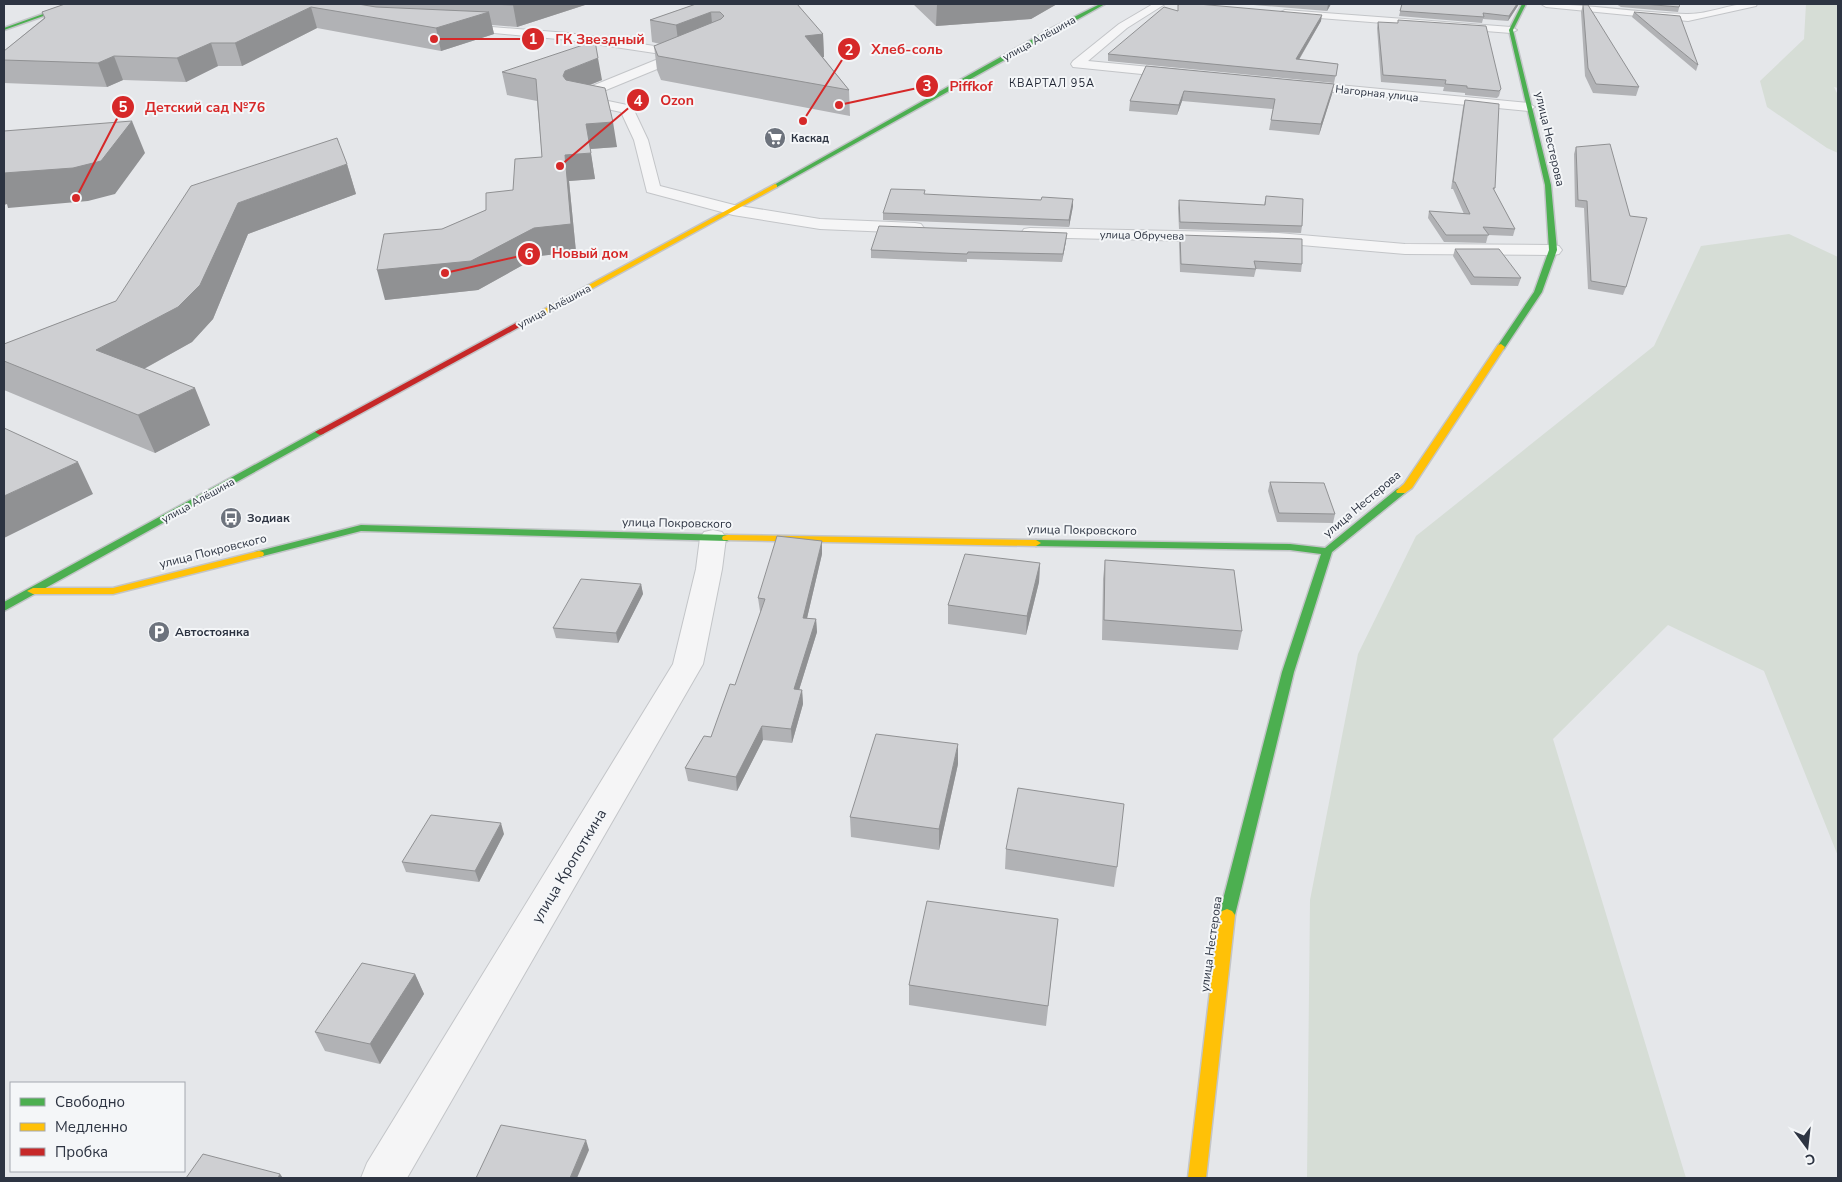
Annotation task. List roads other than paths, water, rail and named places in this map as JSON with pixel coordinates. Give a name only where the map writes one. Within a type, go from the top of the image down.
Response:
[{"type":"street","points":[[4,29],[76,4]]},
{"type":"street","name":"улица Алёшина","points":[[4,607],[349,416],[733,210],[1056,28],[1103,4]]},
{"type":"street","points":[[1160,4],[1123,26],[1077,64],[1190,75]]},
{"type":"street","points":[[1271,12],[1510,30],[1524,4]]},
{"type":"street","points":[[1546,4],[1688,18],[1752,4]]},
{"type":"street","points":[[447,26],[494,29],[633,45],[681,54]]},
{"type":"street","name":"улица Нестерова","points":[[1197,1178],[1228,906],[1288,672],[1328,552],[1408,486],[1538,292],[1553,250],[1548,185],[1510,30]]},
{"type":"street","points":[[704,45],[575,98],[626,109],[641,140],[653,189],[733,210],[820,224],[929,229]]},
{"type":"street","name":"Нагорная улица","points":[[1278,83],[1528,107]]},
{"type":"street","name":"улица Обручева","points":[[1009,232],[1278,238],[1405,249],[1553,250]]},
{"type":"street","name":"улица Покровского","points":[[33,591],[113,591],[361,528],[713,538],[1280,547],[1328,552]]},
{"type":"street","name":"улица Кропоткина","points":[[383,1178],[688,664],[709,569],[713,538]]},
{"type":"place","name":"ГК Звездный","points":[[434,39]]},
{"type":"place","name":"Piffkof","points":[[839,105]]},
{"type":"place","name":"Хлеб-соль","points":[[803,121]]},
{"type":"place","name":"Каскад","points":[[775,138]]},
{"type":"place","name":"Ozon","points":[[560,166]]},
{"type":"place","name":"Детский сад №76","points":[[76,198]]},
{"type":"place","name":"Новый дом","points":[[445,273]]},
{"type":"place","name":"Зодиак","points":[[231,518]]},
{"type":"place","name":"Автостоянка","points":[[159,632]]},
{"type":"district","name":"КВАРТАЛ 95А","points":[[1052,83]]}]
